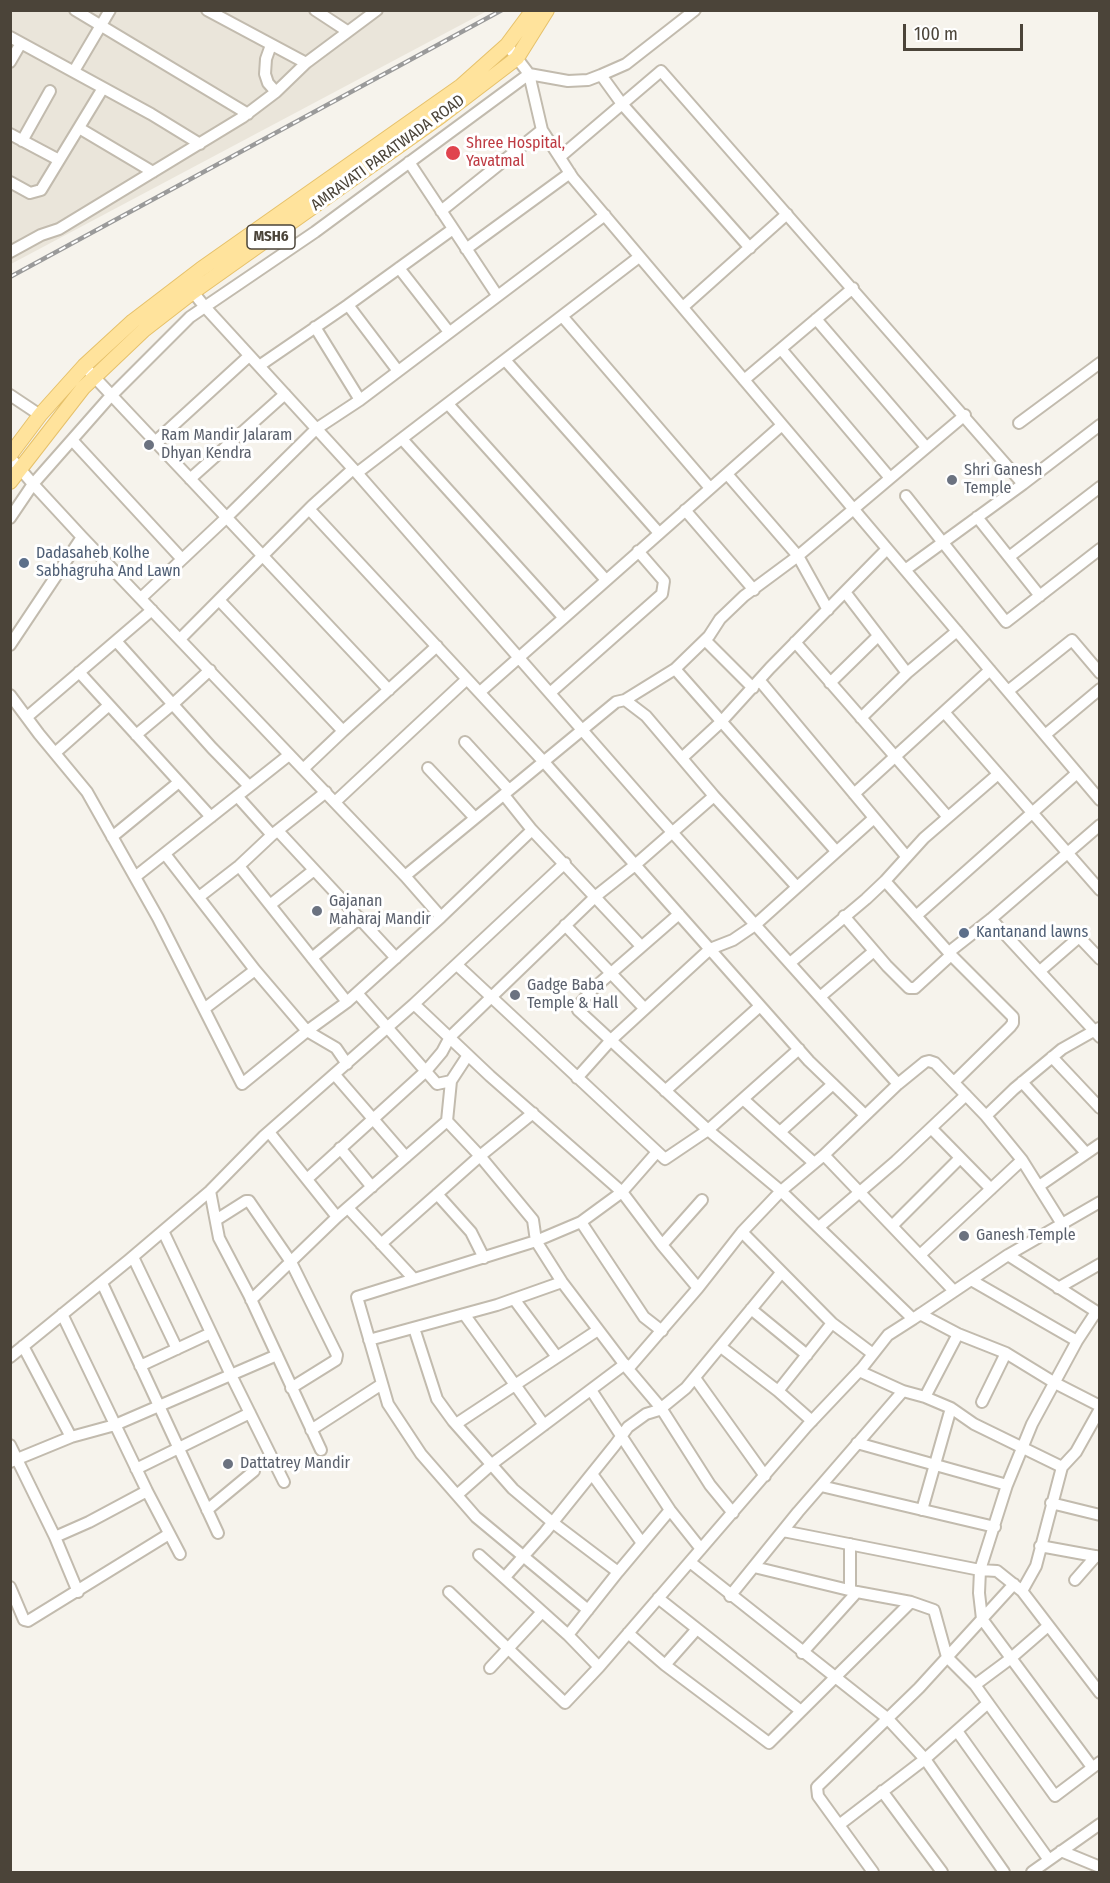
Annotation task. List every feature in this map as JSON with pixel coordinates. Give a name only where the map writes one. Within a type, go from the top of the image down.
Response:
[{"type":"main road","name":"AMRAVATI PARATWADA ROAD","points":[[10,482],[83,388],[189,287],[461,86],[507,45],[533,10]]},
{"type":"main road","name":"AMRAVATI PARATWADA ROAD","points":[[10,456],[40,415],[84,366],[134,321],[189,287],[441,116],[517,58],[547,10]]},
{"type":"street","points":[[75,10],[248,114]]},
{"type":"street","points":[[74,71],[110,10]]},
{"type":"street","points":[[207,10],[306,63]]},
{"type":"street","points":[[315,10],[347,31]]},
{"type":"street","points":[[10,252],[41,235],[59,229],[248,114],[276,92],[306,63],[377,10]]},
{"type":"street","points":[[10,518],[33,484],[72,440],[190,317],[315,232],[529,74],[568,81],[588,80],[601,75],[626,64],[695,10]]},
{"type":"street","points":[[10,37],[151,114],[200,144]]},
{"type":"street","points":[[10,62],[21,43]]},
{"type":"street","points":[[271,45],[266,59],[265,74],[268,83],[276,92]]},
{"type":"street","points":[[507,45],[529,74],[542,130],[570,174],[1100,800]]},
{"type":"street","points":[[560,157],[662,71],[1023,484]]},
{"type":"street","points":[[601,75],[622,104],[750,248]]},
{"type":"street","points":[[10,182],[30,193],[46,185],[103,88]]},
{"type":"street","points":[[22,141],[50,91]]},
{"type":"street","points":[[79,128],[153,172]]},
{"type":"street","points":[[441,211],[542,130]]},
{"type":"street","points":[[10,134],[59,160]]},
{"type":"street","points":[[409,162],[497,295]]},
{"type":"street","points":[[466,249],[570,174]]},
{"type":"street","points":[[682,308],[787,214]]},
{"type":"street","points":[[141,598],[316,429],[398,371],[604,215]]},
{"type":"street","points":[[259,366],[453,229]]},
{"type":"street","points":[[180,639],[309,509],[355,471],[402,439],[639,256]]},
{"type":"street","points":[[399,268],[449,333]]},
{"type":"street","points":[[189,287],[898,1084]]},
{"type":"street","points":[[744,380],[853,288]]},
{"type":"street","points":[[348,305],[398,371]]},
{"type":"street","points":[[562,316],[710,488]]},
{"type":"street","points":[[816,319],[926,447]]},
{"type":"street","points":[[315,327],[360,399]]},
{"type":"street","points":[[781,349],[890,478]]},
{"type":"street","points":[[155,442],[249,356]]},
{"type":"street","points":[[505,360],[658,533]]},
{"type":"street","points":[[1019,423],[1100,363]]},
{"type":"street","points":[[84,366],[389,690]]},
{"type":"street","points":[[190,479],[285,394]]},
{"type":"street","points":[[10,395],[40,415]]},
{"type":"street","points":[[448,404],[606,580]]},
{"type":"street","points":[[405,876],[616,702],[625,700],[675,669],[705,640],[733,606],[798,556],[964,415]]},
{"type":"street","points":[[480,692],[782,425]]},
{"type":"street","points":[[905,570],[1100,425]]},
{"type":"street","points":[[402,439],[563,617]]},
{"type":"street","points":[[72,440],[181,558]]},
{"type":"street","points":[[10,456],[82,537],[326,792],[441,917]]},
{"type":"street","points":[[727,474],[798,556],[828,610]]},
{"type":"street","points":[[1009,557],[1100,487]]},
{"type":"street","points":[[906,496],[1006,622],[1100,549]]},
{"type":"street","points":[[309,509],[544,762],[798,1049],[865,1115]]},
{"type":"street","points":[[685,510],[754,590]]},
{"type":"street","points":[[977,517],[1040,596]]},
{"type":"street","points":[[10,645],[82,537]]},
{"type":"street","points":[[682,758],[721,722],[795,642],[887,549]]},
{"type":"street","points":[[550,693],[662,594],[664,581],[638,551]]},
{"type":"street","points":[[845,592],[907,674]]},
{"type":"street","points":[[219,600],[343,730]]},
{"type":"street","points":[[27,717],[152,610]]},
{"type":"street","points":[[861,718],[957,631]]},
{"type":"street","points":[[830,682],[878,636]]},
{"type":"street","points":[[705,640],[756,685],[906,856]]},
{"type":"street","points":[[1008,691],[1072,640],[1100,673]]},
{"type":"street","points":[[116,641],[249,786]]},
{"type":"street","points":[[795,642],[947,816]]},
{"type":"street","points":[[303,770],[343,730],[437,646]]},
{"type":"street","points":[[675,669],[836,851]]},
{"type":"street","points":[[136,735],[210,670]]},
{"type":"street","points":[[854,794],[990,670]]},
{"type":"street","points":[[80,672],[108,706],[211,818]]},
{"type":"street","points":[[335,802],[467,679]]},
{"type":"street","points":[[1045,735],[1100,689]]},
{"type":"street","points":[[10,695],[87,792],[135,877],[242,1084],[347,1002],[532,830]]},
{"type":"street","points":[[625,700],[646,717],[714,796],[797,886]]},
{"type":"street","points":[[55,753],[108,706]]},
{"type":"street","points":[[944,712],[1100,890]]},
{"type":"street","points":[[465,742],[506,792],[532,830],[641,946]]},
{"type":"street","points":[[135,877],[289,755]]},
{"type":"street","points":[[428,768],[475,818]]},
{"type":"street","points":[[916,916],[1077,773]]},
{"type":"street","points":[[790,963],[885,881],[906,856],[947,816],[997,775]]},
{"type":"street","points":[[112,837],[179,782]]},
{"type":"street","points":[[199,897],[326,792]]},
{"type":"street","points":[[237,796],[314,870],[396,958]]},
{"type":"street","points":[[307,1179],[426,1071],[442,1052],[450,1037],[565,925],[714,796]]},
{"type":"street","points":[[577,1078],[611,1040],[710,949],[733,940],[755,924],[874,818]]},
{"type":"street","points":[[844,916],[909,988],[915,987],[1100,825]]},
{"type":"street","points":[[165,854],[255,970],[307,1031],[336,1048],[347,1064]]},
{"type":"street","points":[[10,1357],[102,1283],[210,1191],[269,1131],[389,1028],[565,863]]},
{"type":"street","points":[[239,866],[347,1002]]},
{"type":"street","points":[[270,905],[314,870]]},
{"type":"street","points":[[885,881],[950,954],[1010,1013],[1013,1021],[1010,1027],[954,1082]]},
{"type":"street","points":[[679,914],[611,973],[577,1007],[708,1131],[781,1191],[916,1316],[1006,1353],[1100,1408],[1076,1452],[1062,1467],[1036,1566],[1018,1587],[982,1619],[817,1787],[818,1796],[873,1872]]},
{"type":"street","points":[[312,958],[360,918]]},
{"type":"street","points":[[986,1116],[1062,1049],[1098,1032],[991,919]]},
{"type":"street","points":[[565,925],[645,1009]]},
{"type":"street","points":[[1040,971],[1078,938],[1100,959]]},
{"type":"street","points":[[820,997],[874,951]]},
{"type":"street","points":[[456,965],[665,1159],[708,1131],[798,1049]]},
{"type":"street","points":[[204,1009],[255,970]]},
{"type":"street","points":[[357,993],[437,1084],[451,1081]]},
{"type":"street","points":[[414,1004],[622,1192],[698,1288]]},
{"type":"street","points":[[665,1091],[760,1006]]},
{"type":"street","points":[[251,1300],[338,1217],[447,1121],[451,1081],[468,1055]]},
{"type":"street","points":[[1052,1057],[1100,1108]]},
{"type":"street","points":[[457,1495],[492,1464],[591,1390],[627,1367],[662,1331],[742,1232],[781,1191],[824,1155],[898,1084],[929,1061],[935,1063],[986,1116],[1022,1160],[1062,1224]]},
{"type":"street","points":[[335,1075],[405,1157]]},
{"type":"street","points":[[1022,1082],[1086,1153]]},
{"type":"street","points":[[780,1132],[833,1084]]},
{"type":"street","points":[[819,1227],[966,1095]]},
{"type":"street","points":[[743,1099],[814,1163]]},
{"type":"street","points":[[381,1244],[480,1156],[533,1113]]},
{"type":"street","points":[[447,1121],[480,1156],[533,1220],[536,1241],[562,1282],[661,1408],[710,1485],[733,1513]]},
{"type":"street","points":[[931,1128],[991,1189]]},
{"type":"street","points":[[269,1131],[338,1217]]},
{"type":"street","points":[[1039,1186],[1100,1144]]},
{"type":"street","points":[[340,1148],[372,1187]]},
{"type":"street","points":[[588,1610],[476,1517],[421,1454],[388,1404],[357,1297],[536,1241],[581,1222],[622,1192],[657,1152]]},
{"type":"street","points":[[824,1155],[954,1291]]},
{"type":"street","points":[[892,1226],[960,1158]]},
{"type":"street","points":[[920,1255],[1022,1160]]},
{"type":"street","points":[[210,1191],[219,1238],[251,1300],[321,1450]]},
{"type":"street","points":[[437,1194],[471,1232],[484,1258]]},
{"type":"street","points":[[216,1220],[246,1200],[249,1201],[291,1262],[338,1358],[291,1388]]},
{"type":"street","points":[[662,1245],[702,1200]]},
{"type":"street","points":[[449,1592],[565,1703],[599,1667],[812,1421],[859,1371],[888,1335],[1008,1255],[1100,1202]]},
{"type":"street","points":[[348,1208],[414,1280]]},
{"type":"street","points":[[581,1222],[644,1317],[662,1331]]},
{"type":"street","points":[[163,1231],[285,1482]]},
{"type":"street","points":[[742,1232],[832,1323],[873,1354]]},
{"type":"street","points":[[754,1567],[911,1602],[932,1609],[936,1612],[947,1657],[975,1685],[1055,1796],[1096,1765],[1010,1659],[982,1619],[979,1593],[980,1569],[995,1527],[1006,1485],[1032,1424],[1077,1341],[1098,1313],[1008,1255]]},
{"type":"street","points":[[133,1257],[177,1349]]},
{"type":"street","points":[[1058,1287],[1100,1263]]},
{"type":"street","points":[[505,1577],[628,1427],[646,1414],[661,1408],[686,1388],[781,1273]]},
{"type":"street","points":[[971,1280],[1077,1341]]},
{"type":"street","points":[[369,1340],[465,1314],[562,1282]]},
{"type":"street","points":[[102,1283],[218,1533]]},
{"type":"street","points":[[514,1299],[557,1357]]},
{"type":"street","points":[[751,1309],[807,1355]]},
{"type":"street","points":[[62,1314],[136,1469],[180,1554]]},
{"type":"street","points":[[465,1314],[544,1425]]},
{"type":"street","points":[[778,1391],[832,1323]]},
{"type":"street","points":[[414,1328],[437,1399],[456,1424],[513,1489],[618,1572]]},
{"type":"street","points":[[456,1424],[598,1330]]},
{"type":"street","points":[[140,1366],[211,1333]]},
{"type":"street","points":[[925,1397],[958,1334]]},
{"type":"street","points":[[23,1346],[71,1437]]},
{"type":"street","points":[[721,1347],[778,1391],[812,1421]]},
{"type":"street","points":[[982,1402],[1006,1353]]},
{"type":"street","points":[[14,1460],[71,1437],[115,1425],[277,1355]]},
{"type":"street","points":[[859,1371],[903,1391],[951,1408],[974,1424],[1062,1467]]},
{"type":"street","points":[[695,1378],[765,1476]]},
{"type":"street","points":[[311,1430],[382,1384]]},
{"type":"street","points":[[591,1390],[670,1510],[701,1549]]},
{"type":"street","points":[[730,1596],[903,1391]]},
{"type":"street","points":[[922,1510],[951,1408]]},
{"type":"street","points":[[136,1469],[250,1413]]},
{"type":"street","points":[[857,1443],[1006,1485]]},
{"type":"street","points":[[10,1444],[14,1460],[55,1537],[78,1592]]},
{"type":"street","points":[[207,1510],[254,1471]]},
{"type":"street","points":[[592,1473],[642,1543]]},
{"type":"street","points":[[821,1486],[995,1527]]},
{"type":"street","points":[[55,1537],[147,1491]]},
{"type":"street","points":[[1051,1503],[1100,1515]]},
{"type":"street","points":[[568,1635],[670,1510]]},
{"type":"street","points":[[783,1531],[998,1571],[1018,1587],[1048,1626],[1095,1677],[1100,1694]]},
{"type":"street","points":[[10,1587],[26,1621],[78,1592],[169,1534]]},
{"type":"street","points":[[802,1653],[854,1591],[850,1544]]},
{"type":"street","points":[[1040,1546],[1098,1556]]},
{"type":"street","points":[[479,1555],[568,1635],[599,1667]]},
{"type":"street","points":[[1075,1580],[1098,1556]]},
{"type":"street","points":[[690,1562],[730,1596],[887,1718],[925,1760],[1004,1872]]},
{"type":"street","points":[[658,1598],[801,1711]]},
{"type":"street","points":[[628,1633],[665,1665],[767,1743],[771,1743],[911,1602]]},
{"type":"street","points":[[490,1668],[542,1612]]},
{"type":"street","points":[[975,1685],[1048,1626]]},
{"type":"street","points":[[665,1665],[696,1630]]},
{"type":"street","points":[[839,1825],[925,1760],[988,1703]]},
{"type":"street","points":[[957,1731],[1049,1860]]},
{"type":"street","points":[[882,1791],[942,1872]]},
{"type":"street","points":[[1032,1872],[1100,1824]]},
{"type":"street","points":[[1061,1851],[1100,1867]]},
{"type":"shaded area","points":[[10,11],[487,11],[11,264]]},
{"type":"railway","points":[[10,277],[502,10]]},
{"type":"place","name":"Shree Hospital, Yavatmal","points":[[453,153]]},
{"type":"place","name":"Ram Mandir Jalaram Dhyan Kendra","points":[[149,445]]},
{"type":"place","name":"Shri Ganesh Temple","points":[[952,480]]},
{"type":"place","name":"Dadasaheb Kolhe Sabhagruha And Lawn","points":[[24,563]]},
{"type":"place","name":"Gajanan Maharaj Mandir","points":[[317,911]]},
{"type":"place","name":"Kantanand lawns","points":[[964,933]]},
{"type":"place","name":"Gadge Baba Temple & Hall","points":[[515,995]]},
{"type":"place","name":"Ganesh Temple","points":[[964,1236]]},
{"type":"place","name":"Dattatrey Mandir","points":[[228,1464]]}]
